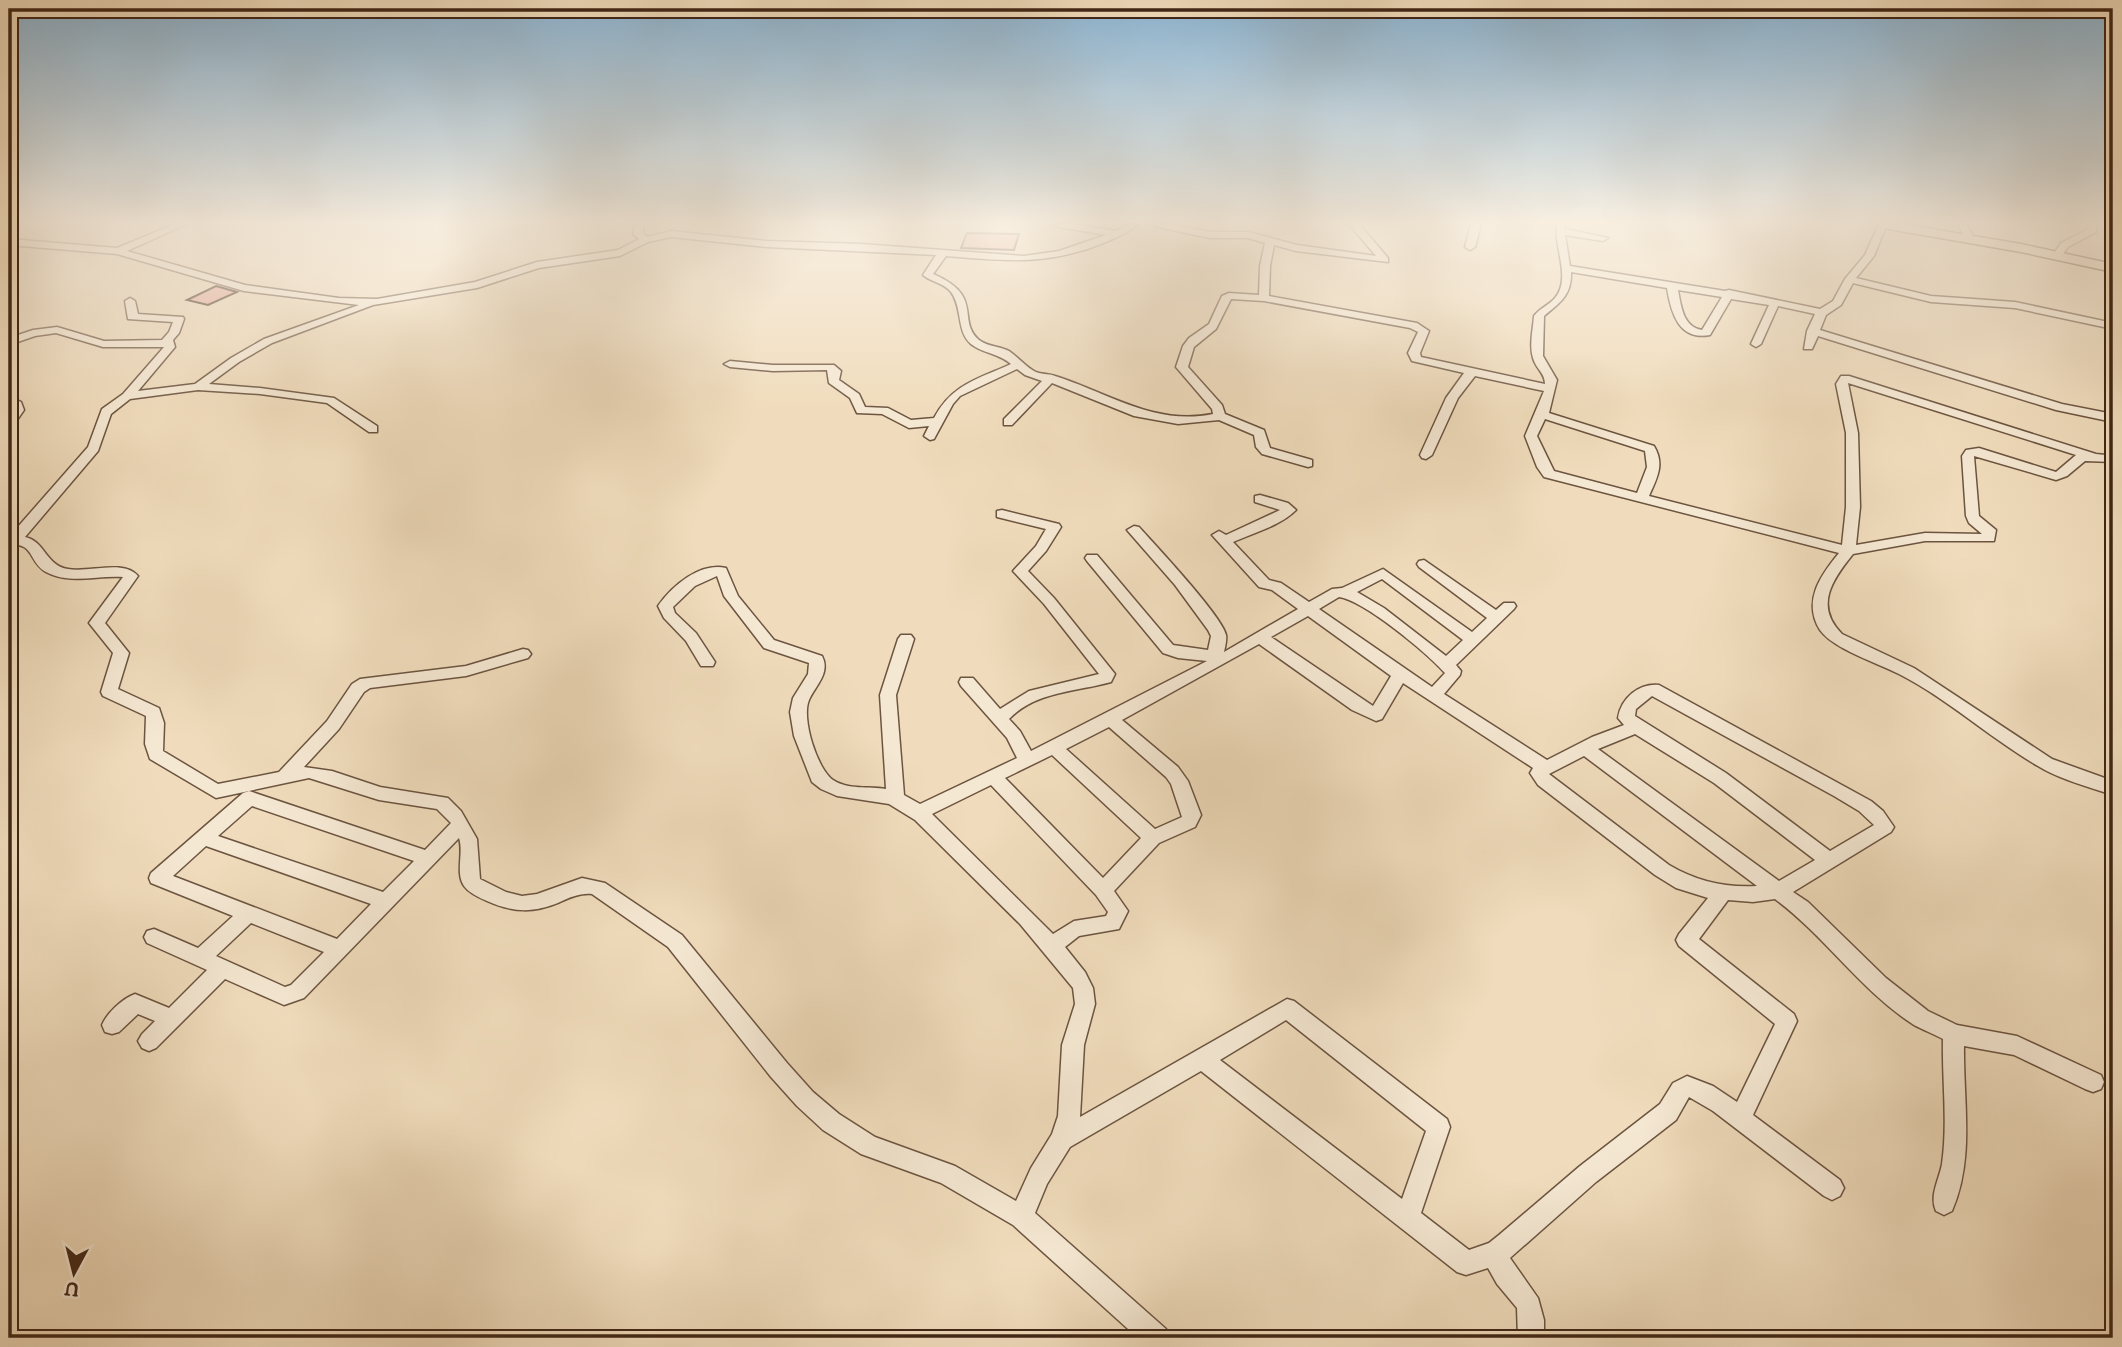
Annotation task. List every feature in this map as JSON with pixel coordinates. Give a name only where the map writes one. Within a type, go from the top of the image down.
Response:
[{"type":"street","points":[[240,287],[339,301],[377,302]]},
{"type":"street","points":[[198,387],[235,360],[268,341],[377,302],[466,287]]},
{"type":"street","points":[[952,287],[961,299],[972,338],[988,348],[1002,352],[1017,365],[1038,377],[1051,378],[1122,410],[1158,418],[1199,420],[1220,416],[1260,433],[1262,447],[1266,450],[1308,463]]},
{"type":"street","points":[[1264,287],[1264,298]]},
{"type":"street","points":[[1562,287],[1561,297],[1539,316],[1537,355],[1539,363],[1548,371],[1552,381],[1544,415],[1533,432],[1532,440],[1547,472],[1595,488],[1642,497],[1848,551],[1925,537],[1989,538],[1989,530],[1973,519],[1969,508],[1972,496],[1968,456],[1970,453],[1979,452],[2056,476],[2061,475],[2079,458],[2091,456]]},
{"type":"street","points":[[1672,287],[1676,311],[1684,325],[1696,334],[1706,333],[1729,293]]},
{"type":"street","points":[[1685,287],[1802,306],[1821,313]]},
{"type":"street","points":[[1808,347],[1821,313],[1837,303],[1846,287]]},
{"type":"street","points":[[1884,287],[1936,299],[2015,305],[2113,326]]},
{"type":"street","points":[[1220,416],[1218,408],[1182,369],[1188,343],[1215,322],[1225,297],[1264,298],[1419,327],[1424,331],[1414,353],[1416,359],[1550,389]]},
{"type":"street","points":[[12,540],[94,449],[106,412],[127,397],[170,345],[167,340],[174,333],[179,319],[132,317],[130,301]]},
{"type":"street","points":[[1756,344],[1775,302]]},
{"type":"street","points":[[9,342],[33,333],[57,330],[103,344],[169,343]]},
{"type":"street","points":[[1812,331],[2060,407],[2113,418]]},
{"type":"street","points":[[730,364],[773,369],[830,367],[835,371],[832,381],[855,396],[861,410],[884,411],[909,424],[938,422]]},
{"type":"street","points":[[930,436],[948,402],[956,394],[1017,365]]},
{"type":"street","points":[[1426,455],[1465,376],[1473,371]]},
{"type":"street","points":[[1008,422],[1051,378]]},
{"type":"street","points":[[2113,454],[2112,459],[2091,456],[1845,378],[1842,384],[1852,433],[1853,507],[1848,551],[1829,574],[1821,591],[1821,613],[1831,633],[1919,679],[2046,763],[2113,788]]},
{"type":"street","points":[[127,397],[198,387],[330,400],[373,429]]},
{"type":"street","points":[[9,400],[18,405],[18,410],[9,423]]},
{"type":"street","points":[[1544,415],[1650,449],[1655,462],[1654,471],[1642,497]]},
{"type":"street","points":[[1260,499],[1289,510],[1277,519],[1221,538],[1264,584],[1276,586],[1400,674],[1546,768]]},
{"type":"street","points":[[1000,719],[1014,705],[1029,696],[1107,676],[1049,601],[1020,571],[1041,548],[1054,527],[1002,514]]},
{"type":"street","points":[[1134,530],[1180,582],[1215,628],[1219,636],[1220,657]]},
{"type":"street","points":[[12,540],[25,541],[34,547],[52,570],[71,573],[124,572],[131,576],[97,623],[116,643],[121,653],[109,692],[153,712],[157,723],[153,744],[156,755],[216,791],[281,779],[301,772],[315,772],[379,793],[447,806],[470,846],[470,878],[474,885],[528,905],[587,885],[598,888],[675,941],[779,1070],[805,1099],[831,1122],[869,1146],[947,1174],[1021,1217],[1157,1338]]},
{"type":"street","points":[[1092,558],[1168,649],[1178,653],[1220,657]]},
{"type":"street","points":[[1424,564],[1496,618]]},
{"type":"street","points":[[707,662],[691,637],[669,615],[665,606],[699,578],[711,571],[721,570],[736,605],[754,623],[766,641],[774,647],[805,653],[817,660],[817,674],[803,696],[798,710],[818,777],[827,785],[844,792],[895,797],[918,813],[991,881],[1052,946],[1077,978],[1085,996],[1073,1045],[1069,1116],[1062,1139],[1039,1176],[1021,1217]]},
{"type":"street","points":[[918,813],[1055,748],[1220,657],[1261,638],[1337,592],[1346,592],[1383,573],[1473,640]]},
{"type":"street","points":[[1346,592],[1380,611],[1453,671],[1452,676],[1434,695]]},
{"type":"street","points":[[1446,666],[1509,606]]},
{"type":"street","points":[[1261,638],[1376,715],[1400,674]]},
{"type":"street","points":[[895,797],[888,695],[906,639]]},
{"type":"street","points":[[281,779],[323,736],[358,688],[366,683],[466,671],[523,654]]},
{"type":"street","points":[[967,682],[1014,735],[1027,761]]},
{"type":"street","points":[[1636,727],[1585,748],[1539,774],[1662,870],[1683,883],[1723,892],[1753,894],[1779,891],[1884,829],[1884,824],[1863,805],[1659,691],[1649,690],[1628,706],[1626,718],[1636,727],[1720,778],[1829,860]]},
{"type":"street","points":[[1103,890],[1153,838],[1189,822],[1192,815],[1172,772],[1111,719]]},
{"type":"street","points":[[1055,748],[1153,838]]},
{"type":"street","points":[[1585,748],[1801,908],[1902,1005],[1954,1034],[2017,1046],[2094,1082]]},
{"type":"street","points":[[994,778],[1103,890],[1118,911],[1115,921],[1074,929],[1052,946]]},
{"type":"street","points":[[340,949],[158,878],[249,798],[428,858]]},
{"type":"street","points":[[154,937],[289,996],[308,982],[460,825]]},
{"type":"street","points":[[203,838],[386,901]]},
{"type":"street","points":[[1723,892],[1686,940],[1787,1021],[1740,1119]]},
{"type":"street","points":[[201,957],[248,914]]},
{"type":"street","points":[[149,1041],[224,967]]},
{"type":"street","points":[[112,1025],[135,1003],[172,1018]]},
{"type":"street","points":[[1062,1139],[1287,1008],[1439,1127],[1407,1218]]},
{"type":"street","points":[[1944,1203],[1953,1166],[1957,1121],[1953,1077],[1954,1034]]},
{"type":"street","points":[[1202,1059],[1466,1263],[1496,1253],[1588,1174],[1668,1111],[1681,1090],[1687,1086],[1705,1093],[1832,1188]]},
{"type":"street","points":[[1496,1253],[1500,1272],[1526,1296],[1533,1324],[1531,1338]]},
{"type":"building","points":[[214,287],[237,292],[208,305],[187,300]]}]
